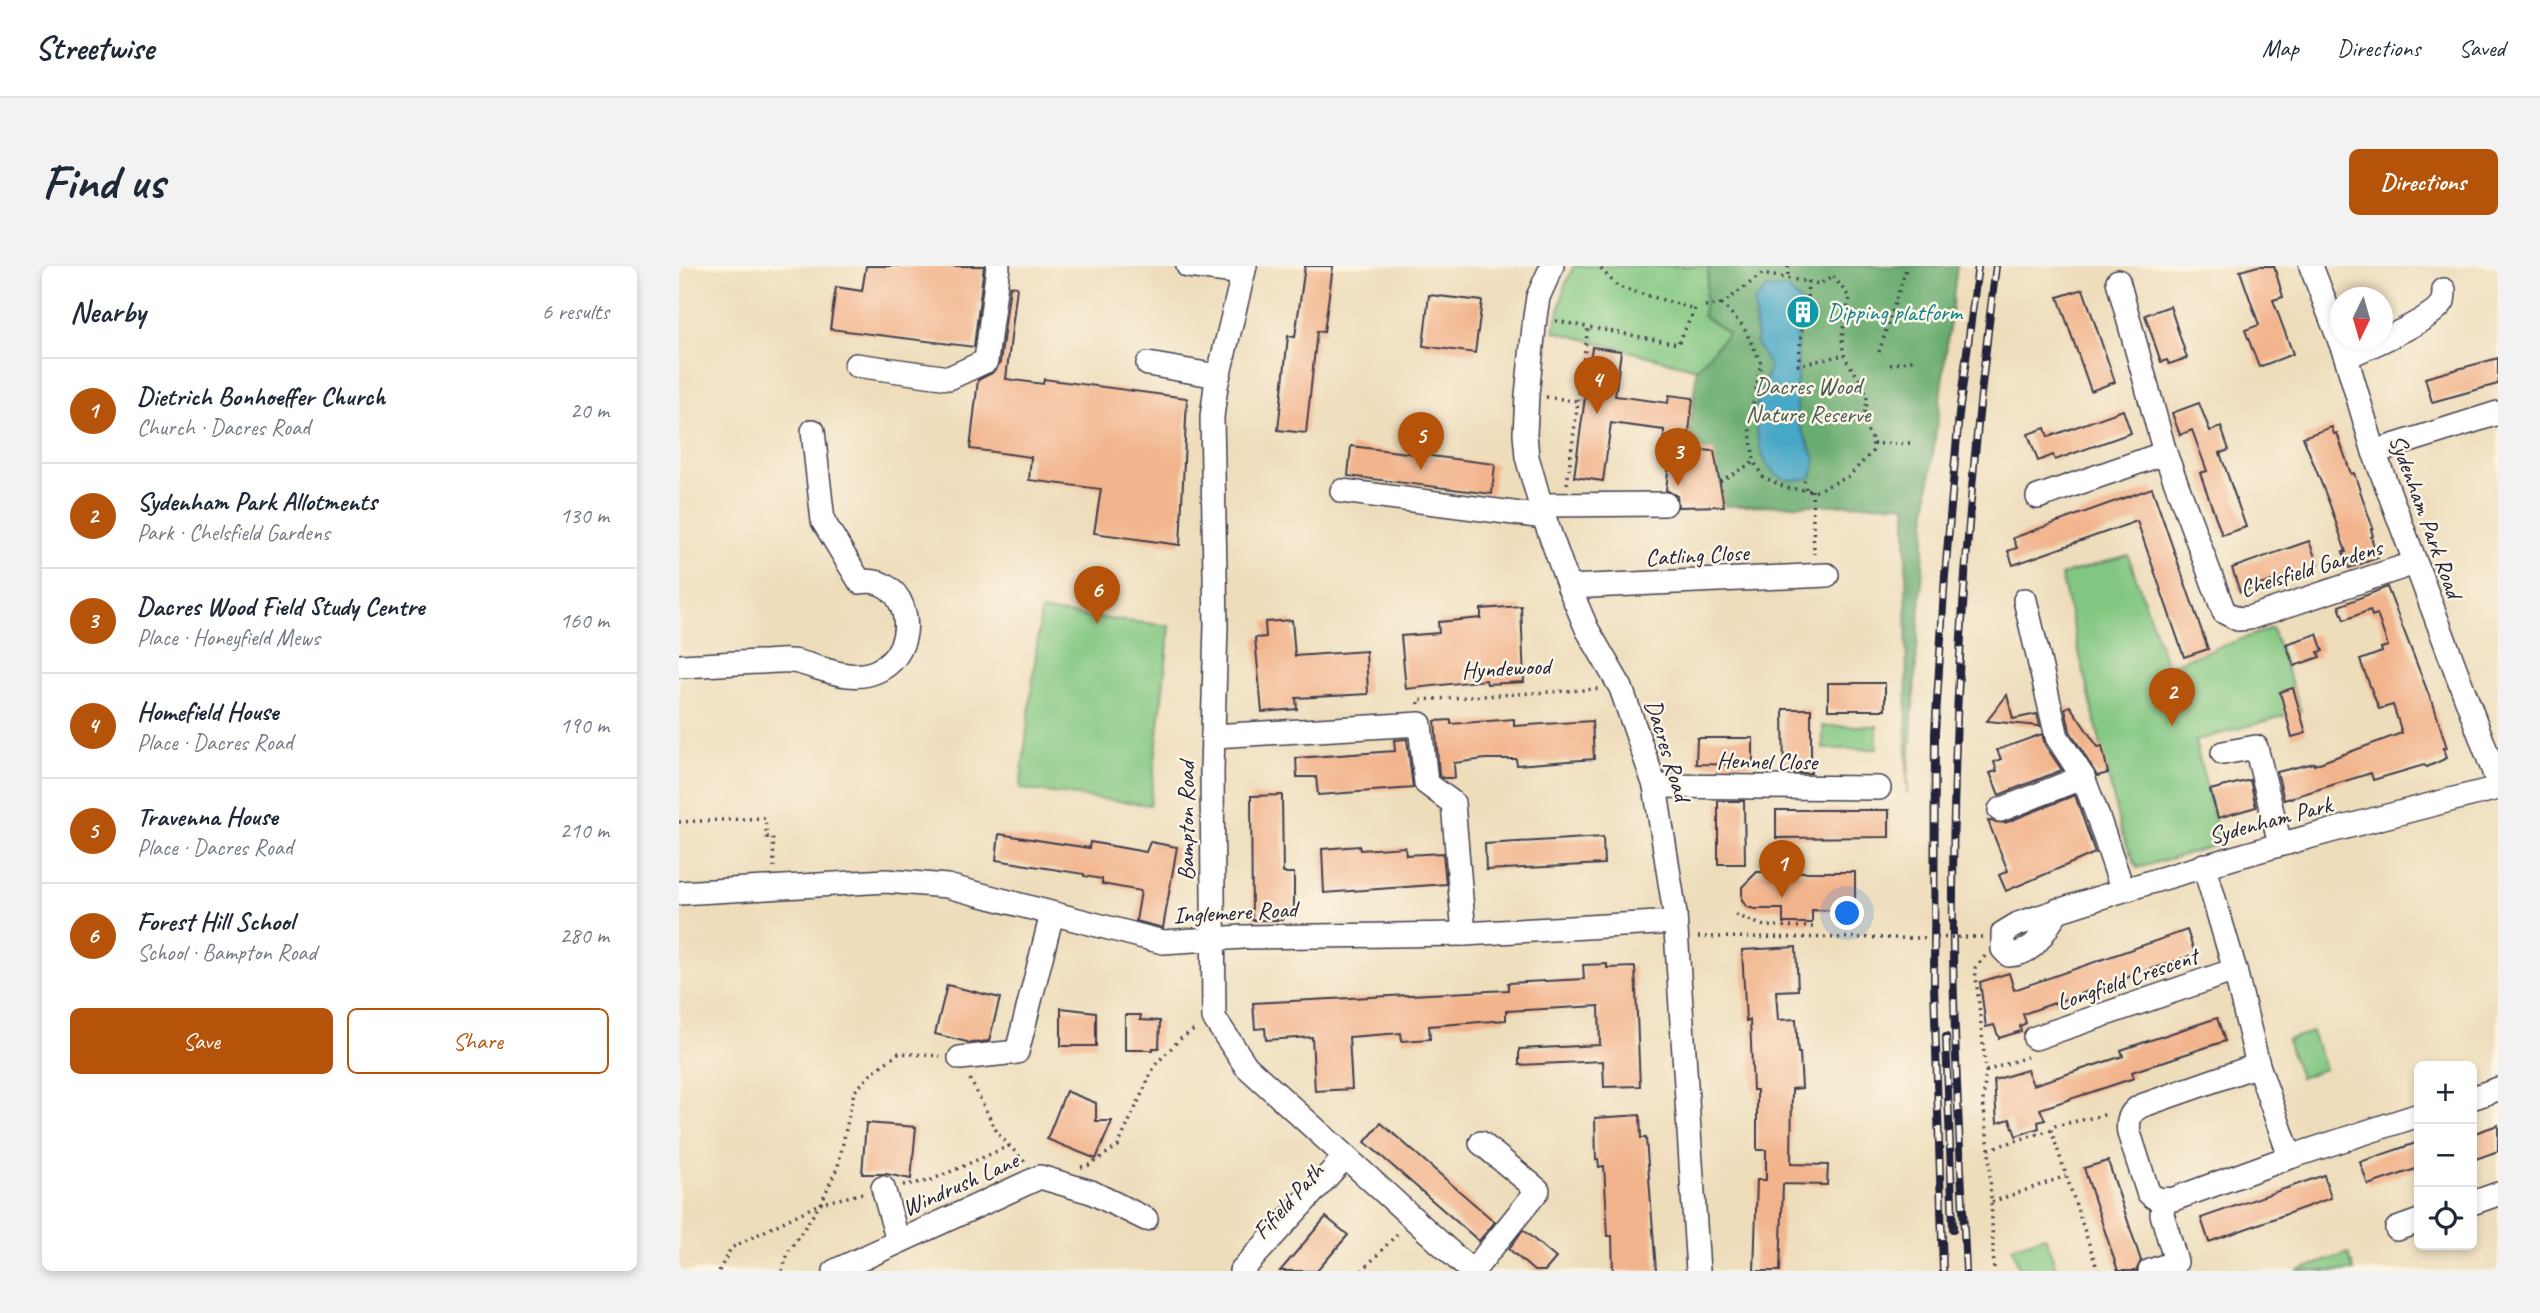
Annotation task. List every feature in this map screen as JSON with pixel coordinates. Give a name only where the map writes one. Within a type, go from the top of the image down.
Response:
[{"type":"street","points":[[856,365],[949,378],[986,361],[998,266]]},
{"type":"street","points":[[1188,266],[1244,269]]},
{"type":"street","name":"Dacres Road","points":[[1552,266],[1538,297],[1535,317],[1527,395],[1527,457],[1542,511],[1569,587],[1587,629],[1621,688],[1655,786],[1676,930],[1698,1271]]},
{"type":"street","name":"Sydenham Park Road","points":[[2311,266],[2346,357],[2374,452],[2498,783]]},
{"type":"street","name":"Bampton Road","points":[[1214,1018],[1213,736],[1216,625],[1212,417],[1244,269]]},
{"type":"street","name":"Chelsfield Gardens","points":[[2118,281],[2165,453],[2220,605],[2230,616],[2238,619],[2249,618],[2415,563]]},
{"type":"street","points":[[2346,357],[2434,312],[2442,302],[2444,290]]},
{"type":"street","points":[[1148,364],[1219,376]]},
{"type":"street","points":[[2374,452],[2498,413]]},
{"type":"street","points":[[679,666],[794,661],[854,676],[877,671],[895,657],[901,648],[907,627],[898,600],[880,583],[860,582],[824,521],[813,431]]},
{"type":"street","points":[[2038,497],[2165,453]]},
{"type":"street","points":[[1342,491],[1542,511],[1565,504],[1665,504]]},
{"type":"street","name":"Catling Close","points":[[1569,587],[1821,575]]},
{"type":"street","points":[[2025,600],[2057,737],[2083,777],[2122,888]]},
{"type":"street","points":[[1213,736],[1420,724],[1426,783],[1453,803],[1464,933]]},
{"type":"street","points":[[2223,752],[2256,747],[2280,844]]},
{"type":"street","points":[[2000,810],[2083,777]]},
{"type":"street","name":"Hennel Close","points":[[1655,786],[1879,788]]},
{"type":"street","name":"Sydenham Park","points":[[2058,910],[2122,888],[2204,865],[2498,788]]},
{"type":"street","name":"Longfield Crescent","points":[[2204,865],[2235,970],[2258,1065],[2290,1157]]},
{"type":"street","name":"Inglemere Road","points":[[679,893],[886,881],[947,886],[1163,942],[1269,936],[1676,930]]},
{"type":"street","points":[[960,1058],[1017,1052],[1052,914]]},
{"type":"street","name":"Longfield Crescent","points":[[2035,1038],[2235,970]]},
{"type":"street","points":[[1214,1018],[1246,1066],[1472,1271],[1538,1190],[1481,1143]]},
{"type":"street","points":[[2258,1065],[2141,1105],[2131,1114],[2129,1133],[2148,1192],[2153,1198],[2174,1199],[2414,1117]]},
{"type":"street","points":[[2477,1096],[2498,1089]]},
{"type":"street","points":[[1241,1271],[1350,1162]]},
{"type":"street","name":"Fifield Path","points":[[1260,1271],[1350,1162]]},
{"type":"street","name":"Windrush Lane","points":[[835,1271],[1040,1177],[1091,1192],[1146,1219]]},
{"type":"street","points":[[883,1188],[898,1241]]},
{"type":"street","points":[[2477,1201],[2498,1194]]},
{"type":"street","points":[[2150,1271],[2176,1262],[2162,1214],[2164,1200]]},
{"type":"street","points":[[2397,1229],[2414,1223]]},
{"type":"path","points":[[1535,317],[1678,344],[1695,309],[1618,287],[1598,266]]},
{"type":"path","points":[[1788,266],[1788,278]]},
{"type":"path","points":[[1879,352],[1907,266]]},
{"type":"path","points":[[1705,306],[1722,304],[1762,274],[1820,284],[1833,276],[1850,298],[1844,323],[1844,355],[1865,390],[1867,404],[1863,413],[1864,428],[1873,440],[1872,452],[1848,477],[1816,491],[1787,488],[1763,477],[1754,462],[1749,424],[1761,363],[1743,326],[1722,304]]},
{"type":"path","points":[[1808,281],[1807,320],[1802,330],[1798,365],[1844,355]]},
{"type":"path","points":[[1565,504],[1588,327]]},
{"type":"path","points":[[1890,365],[1916,359]]},
{"type":"path","points":[[1527,395],[1578,401]]},
{"type":"path","points":[[1873,443],[1910,443]]},
{"type":"path","points":[[1720,481],[1754,462]]},
{"type":"path","points":[[1804,480],[1806,489]]},
{"type":"path","points":[[1812,490],[1821,575]]},
{"type":"path","name":"Hyndewood","points":[[1420,724],[1418,700],[1621,688]]},
{"type":"path","points":[[679,822],[765,818],[767,837],[773,837],[774,887]]},
{"type":"path","points":[[1736,915],[1764,926],[1813,927]]},
{"type":"path","points":[[1676,930],[1909,938],[1973,937]]},
{"type":"path","points":[[1987,952],[1975,968],[1986,1070],[1983,1101],[1989,1149],[1994,1271]]},
{"type":"path","points":[[1077,1168],[1089,1165],[1118,1146],[1155,1065],[1180,1039],[1214,1018]]},
{"type":"path","points":[[782,1271],[789,1251],[821,1203],[838,1166],[854,1092],[874,1071],[899,1053],[960,1058],[997,1134],[1040,1177]]},
{"type":"path","points":[[1986,1070],[1997,1067]]},
{"type":"path","points":[[1989,1149],[2051,1130],[2055,1126],[2117,1112],[2131,1114]]},
{"type":"path","points":[[2051,1130],[2098,1271]]},
{"type":"path","points":[[719,1271],[731,1248],[821,1203],[883,1188],[929,1181],[1009,1146]]},
{"type":"path","points":[[1992,1202],[2066,1176]]},
{"type":"path","points":[[1362,1271],[1412,1218]]},
{"type":"green space","points":[[1574,266],[1709,266],[1703,315],[1728,333],[1697,369],[1554,331],[1565,285]]},
{"type":"green space","name":"Dacres Wood Nature Reserve","points":[[1709,266],[1957,266],[1928,494],[1907,794],[1906,504],[1724,506],[1714,451],[1687,449],[1697,369],[1728,333],[1703,316]]},
{"type":"green space","points":[[2128,555],[2167,666],[2272,628],[2301,711],[2195,741],[2221,844],[2137,868],[2121,831],[2061,575]]},
{"type":"green space","points":[[1041,611],[1170,626],[1150,805],[1020,789]]},
{"type":"green space","points":[[1823,726],[1877,726],[1877,749],[1823,749]]},
{"type":"green space","points":[[2312,1032],[2325,1069],[2300,1078],[2287,1040]]},
{"type":"green space","points":[[2045,1236],[2057,1271],[2020,1271],[2012,1247]]},
{"type":"green space","points":[[2348,1253],[2354,1271],[2297,1271]]},
{"type":"water","points":[[1767,288],[1788,289],[1804,305],[1805,319],[1796,328],[1796,395],[1799,424],[1816,460],[1812,477],[1801,480],[1783,478],[1770,469],[1765,462],[1755,426],[1758,401],[1770,368],[1757,345],[1754,302]]},
{"type":"building","points":[[866,266],[984,266],[974,347],[830,329],[836,287],[862,291]]},
{"type":"building","points":[[1305,266],[1333,266],[1324,332],[1317,331],[1306,433],[1278,430],[1288,336],[1295,337]]},
{"type":"building","points":[[2258,266],[2274,266],[2283,297],[2273,300],[2293,354],[2259,367],[2245,330],[2259,325],[2240,271]]},
{"type":"building","points":[[1010,286],[1017,287],[1006,379],[1043,384],[1044,379],[1187,398],[1180,545],[1094,533],[1101,489],[1029,480],[1031,457],[970,449],[978,380],[992,373],[1000,363]]},
{"type":"building","points":[[2083,289],[2115,382],[2091,391],[2058,297]]},
{"type":"building","points":[[1429,295],[1482,301],[1475,353],[1423,346]]},
{"type":"building","points":[[2170,306],[2187,358],[2169,364],[2167,360],[2161,362],[2145,315]]},
{"type":"building","points":[[1592,347],[1621,351],[1615,396],[1668,403],[1669,395],[1693,398],[1687,449],[1714,451],[1724,506],[1678,507],[1677,496],[1666,490],[1672,438],[1664,437],[1664,430],[1611,423],[1603,481],[1574,477]]},
{"type":"building","points":[[2498,358],[2498,384],[2432,402],[2425,378]]},
{"type":"building","points":[[2199,403],[2210,431],[2221,427],[2229,450],[2220,453],[2246,527],[2222,535],[2200,473],[2207,471],[2192,430],[2180,435],[2172,413]]},
{"type":"building","points":[[2123,410],[2131,433],[2055,460],[2053,455],[2038,461],[2028,434],[2045,428],[2048,437]]},
{"type":"building","points":[[2332,427],[2334,434],[2337,433],[2351,474],[2354,473],[2373,528],[2371,537],[2378,558],[2349,568],[2330,505],[2303,437]]},
{"type":"building","points":[[1351,446],[1495,464],[1492,494],[1348,476]]},
{"type":"building","points":[[2152,488],[2208,649],[2184,657],[2137,521],[2013,565],[2008,551],[2017,548],[2013,538]]},
{"type":"building","points":[[2309,541],[2318,565],[2240,592],[2232,568]]},
{"type":"building","points":[[2387,587],[2433,703],[2447,748],[2444,748],[2447,758],[2427,767],[2424,765],[2373,780],[2371,773],[2284,800],[2277,772],[2314,765],[2402,733],[2393,705],[2379,709],[2360,660],[2382,652],[2381,648],[2388,646],[2377,614],[2372,616],[2370,610],[2344,620],[2339,606]]},
{"type":"building","points":[[1521,606],[1524,682],[1487,684],[1486,680],[1406,689],[1401,636],[1439,633],[1438,622],[1481,618],[1481,609]]},
{"type":"building","points":[[1292,620],[1295,656],[1366,651],[1368,694],[1296,698],[1297,709],[1262,712],[1255,638],[1266,637],[1265,622]]},
{"type":"building","points":[[2317,634],[2323,651],[2318,652],[2320,657],[2294,666],[2286,644]]},
{"type":"building","points":[[1828,683],[1885,683],[1885,710],[1828,710]]},
{"type":"building","points":[[2293,688],[2306,733],[2292,737],[2280,692]]},
{"type":"building","points":[[2007,695],[2013,719],[2037,714],[2040,726],[1987,721]]},
{"type":"building","points":[[2070,706],[2098,747],[2102,746],[2108,773],[2097,776],[2070,731],[2065,708]]},
{"type":"building","points":[[1783,709],[1811,709],[1811,773],[1784,773]]},
{"type":"building","points":[[1514,719],[1514,726],[1592,721],[1594,759],[1517,765],[1516,759],[1485,759],[1454,763],[1455,778],[1443,778],[1439,775],[1435,721],[1451,720],[1451,724]]},
{"type":"building","points":[[2042,734],[2045,745],[2062,770],[1999,795],[1990,773],[1997,771],[1994,762],[2001,759],[1997,750]]},
{"type":"building","points":[[1697,738],[1753,738],[1753,765],[1696,764]]},
{"type":"building","points":[[1407,739],[1413,788],[1318,795],[1316,777],[1297,777],[1296,758],[1395,751],[1394,740]]},
{"type":"building","points":[[2250,780],[2256,807],[2218,818],[2210,790]]},
{"type":"building","points":[[1282,795],[1283,873],[1294,873],[1294,910],[1283,910],[1283,920],[1252,920],[1251,796]]},
{"type":"building","points":[[2075,795],[2095,853],[2006,891],[1999,875],[2008,871],[1988,821],[2005,823]]},
{"type":"building","points":[[1718,801],[1744,801],[1745,864],[1718,864]]},
{"type":"building","points":[[1776,810],[1889,810],[1889,837],[1776,838]]},
{"type":"building","points":[[999,834],[1089,848],[1090,842],[1146,852],[1150,842],[1177,847],[1163,928],[1136,921],[1141,891],[1102,884],[1102,879],[1084,874],[996,860]]},
{"type":"building","points":[[1603,837],[1604,864],[1486,870],[1485,844]]},
{"type":"building","points":[[1359,846],[1360,850],[1405,847],[1406,855],[1443,853],[1446,884],[1324,893],[1322,849]]},
{"type":"building","points":[[1757,872],[1855,872],[1855,911],[1812,910],[1812,923],[1783,923],[1783,909],[1755,909],[1747,907],[1742,901],[1742,887]]},
{"type":"building","points":[[2187,930],[2195,954],[2023,1014],[2026,1023],[2020,1026],[2021,1031],[1999,1038],[1994,1025],[1986,1027],[1980,982],[2009,973],[2014,990]]},
{"type":"building","points":[[1796,947],[1798,990],[1776,991],[1778,1020],[1796,1019],[1800,1053],[1802,1088],[1792,1089],[1791,1164],[1828,1165],[1827,1185],[1783,1184],[1780,1271],[1754,1271],[1757,1180],[1766,1180],[1766,1150],[1757,1150],[1757,1090],[1753,1090],[1750,1020],[1746,1021],[1742,950]]},
{"type":"building","points":[[1607,964],[1607,968],[1635,967],[1640,1086],[1604,1087],[1603,1061],[1519,1065],[1519,1049],[1600,1045],[1599,1006],[1506,1011],[1506,1020],[1429,1026],[1430,1039],[1402,1041],[1401,1033],[1349,1037],[1352,1089],[1315,1091],[1312,1037],[1266,1040],[1265,1028],[1255,1029],[1253,1003],[1508,990],[1508,983],[1584,979],[1583,965]]},
{"type":"building","points":[[947,985],[1000,998],[989,1041],[971,1043],[935,1034]]},
{"type":"building","points":[[1061,1008],[1096,1012],[1096,1046],[1061,1046]]},
{"type":"building","points":[[1125,1015],[1141,1015],[1140,1020],[1160,1021],[1159,1048],[1125,1050]]},
{"type":"building","points":[[2217,1018],[2225,1041],[2132,1072],[2134,1078],[2040,1109],[2045,1120],[2038,1122],[2039,1128],[2016,1136],[2010,1119],[1997,1123],[1994,1080],[2027,1070],[2033,1085],[2123,1056],[2121,1050]]},
{"type":"building","points":[[1066,1091],[1096,1103],[1096,1121],[1112,1121],[1096,1159],[1047,1139]]},
{"type":"building","points":[[1640,1115],[1641,1138],[1646,1138],[1656,1271],[1613,1271],[1604,1166],[1599,1167],[1598,1159],[1596,1160],[1595,1118]]},
{"type":"building","points":[[866,1123],[916,1127],[911,1179],[886,1174],[862,1174]]},
{"type":"building","points":[[1381,1123],[1495,1222],[1479,1241],[1365,1142]]},
{"type":"building","points":[[2498,1125],[2498,1151],[2477,1159],[2477,1132]]},
{"type":"building","points":[[2414,1144],[2414,1170],[2368,1185],[2360,1162]]},
{"type":"building","points":[[2108,1161],[2141,1261],[2136,1271],[2118,1271],[2084,1168]]},
{"type":"building","points":[[2324,1175],[2331,1198],[2209,1242],[2201,1218]]},
{"type":"building","points":[[1326,1217],[1348,1235],[1317,1271],[1280,1271]]},
{"type":"building","points":[[1523,1230],[1556,1258],[1545,1271],[1534,1271],[1509,1249]]},
{"type":"railway","points":[[1943,1271],[1934,985],[1935,733],[1959,414],[1978,266]]},
{"type":"railway","points":[[1966,1271],[1954,988],[1955,777],[1969,521],[1996,266]]},
{"type":"railway","points":[[1946,1037],[1953,1229]]},
{"type":"place","name":"Dipping platform","points":[[1803,312]]},
{"type":"place","name":"Homefield House","points":[[1597,414]]},
{"type":"place","name":"Travenna House","points":[[1421,470]]},
{"type":"place","name":"Dacres Wood Field Study Centre","points":[[1678,486]]},
{"type":"place","name":"Forest Hill School","points":[[1097,624]]},
{"type":"place","name":"Sydenham Park Allotments","points":[[2172,726]]},
{"type":"place","name":"Dietrich Bonhoeffer Church","points":[[1782,898]]}]
